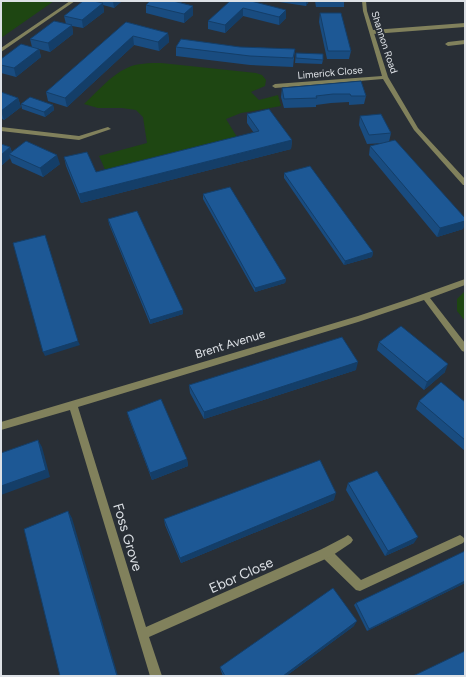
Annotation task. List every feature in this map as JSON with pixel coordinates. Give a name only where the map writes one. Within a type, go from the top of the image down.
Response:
[{"type":"street","points":[[1,50],[73,1]]},
{"type":"street","name":"Shannon Road","points":[[364,1],[365,11],[373,32],[385,77],[416,129],[465,183]]},
{"type":"street","points":[[373,32],[465,25]]},
{"type":"street","points":[[448,44],[465,42]]},
{"type":"street","name":"Limerick Close","points":[[275,86],[385,77]]},
{"type":"street","points":[[1,129],[79,138],[108,129]]},
{"type":"street","name":"Brent Avenue","points":[[1,426],[73,406],[188,369],[426,298],[465,282]]},
{"type":"street","points":[[426,298],[465,349]]},
{"type":"street","name":"Foss Grove","points":[[73,406],[156,676]]},
{"type":"street","name":"Ebor Close","points":[[143,634],[326,553],[348,540]]},
{"type":"street","points":[[326,553],[360,586],[460,540]]},
{"type":"green space","points":[[1,1],[54,1],[1,38]]},
{"type":"green space","points":[[161,63],[256,73],[262,75],[266,80],[265,86],[251,92],[259,100],[278,95],[281,106],[241,113],[226,119],[237,137],[107,174],[99,156],[147,143],[143,117],[136,110],[122,108],[98,108],[84,104],[110,79],[121,71],[139,64]]},
{"type":"green space","points":[[465,291],[465,321],[457,311],[457,299]]},
{"type":"building","points":[[83,1],[103,3],[82,20],[64,16]]},
{"type":"building","points":[[150,1],[173,1],[193,6],[184,14],[146,5]]},
{"type":"building","points":[[230,1],[251,1],[286,10],[279,17],[243,8],[225,25],[208,21]]},
{"type":"building","points":[[320,13],[341,13],[351,51],[328,51]]},
{"type":"building","points":[[54,21],[72,25],[48,43],[30,39]]},
{"type":"building","points":[[126,22],[168,33],[158,42],[133,36],[65,98],[46,92]]},
{"type":"building","points":[[181,39],[240,47],[295,49],[293,58],[250,56],[176,47]]},
{"type":"building","points":[[21,44],[39,49],[14,68],[1,65],[1,59]]},
{"type":"building","points":[[296,53],[323,54],[323,60],[296,58]]},
{"type":"building","points":[[361,81],[366,96],[333,94],[316,96],[317,98],[284,99],[282,88]]},
{"type":"building","points":[[1,92],[18,98],[1,111]]},
{"type":"building","points":[[30,97],[53,105],[44,112],[21,104]]},
{"type":"building","points":[[269,109],[292,140],[79,194],[64,157],[87,152],[96,172],[259,131],[247,114]]},
{"type":"building","points":[[381,114],[391,133],[369,135],[360,116]]},
{"type":"building","points":[[395,140],[465,218],[465,221],[440,228],[370,146]]},
{"type":"building","points":[[26,141],[57,155],[40,168],[9,154]]},
{"type":"building","points":[[1,144],[10,147],[1,155]]},
{"type":"building","points":[[310,166],[373,252],[345,261],[284,173]]},
{"type":"building","points":[[230,187],[286,279],[255,288],[203,194]]},
{"type":"building","points":[[137,211],[183,310],[150,320],[108,219]]},
{"type":"building","points":[[45,235],[78,341],[43,352],[13,243]]},
{"type":"building","points":[[401,326],[448,364],[427,382],[379,342]]},
{"type":"building","points":[[342,337],[358,362],[204,412],[189,385]]},
{"type":"building","points":[[441,382],[465,402],[465,440],[419,401]]},
{"type":"building","points":[[161,399],[187,459],[150,473],[127,412]]},
{"type":"building","points":[[38,440],[46,470],[1,486],[1,453]]},
{"type":"building","points":[[320,460],[336,493],[180,558],[164,519]]},
{"type":"building","points":[[377,471],[418,537],[388,551],[348,483]]},
{"type":"building","points":[[68,511],[117,676],[60,676],[24,529]]},
{"type":"building","points":[[465,551],[465,581],[369,629],[356,603]]},
{"type":"building","points":[[333,588],[357,621],[283,676],[225,676],[220,667]]},
{"type":"building","points":[[465,651],[465,676],[413,676]]}]
